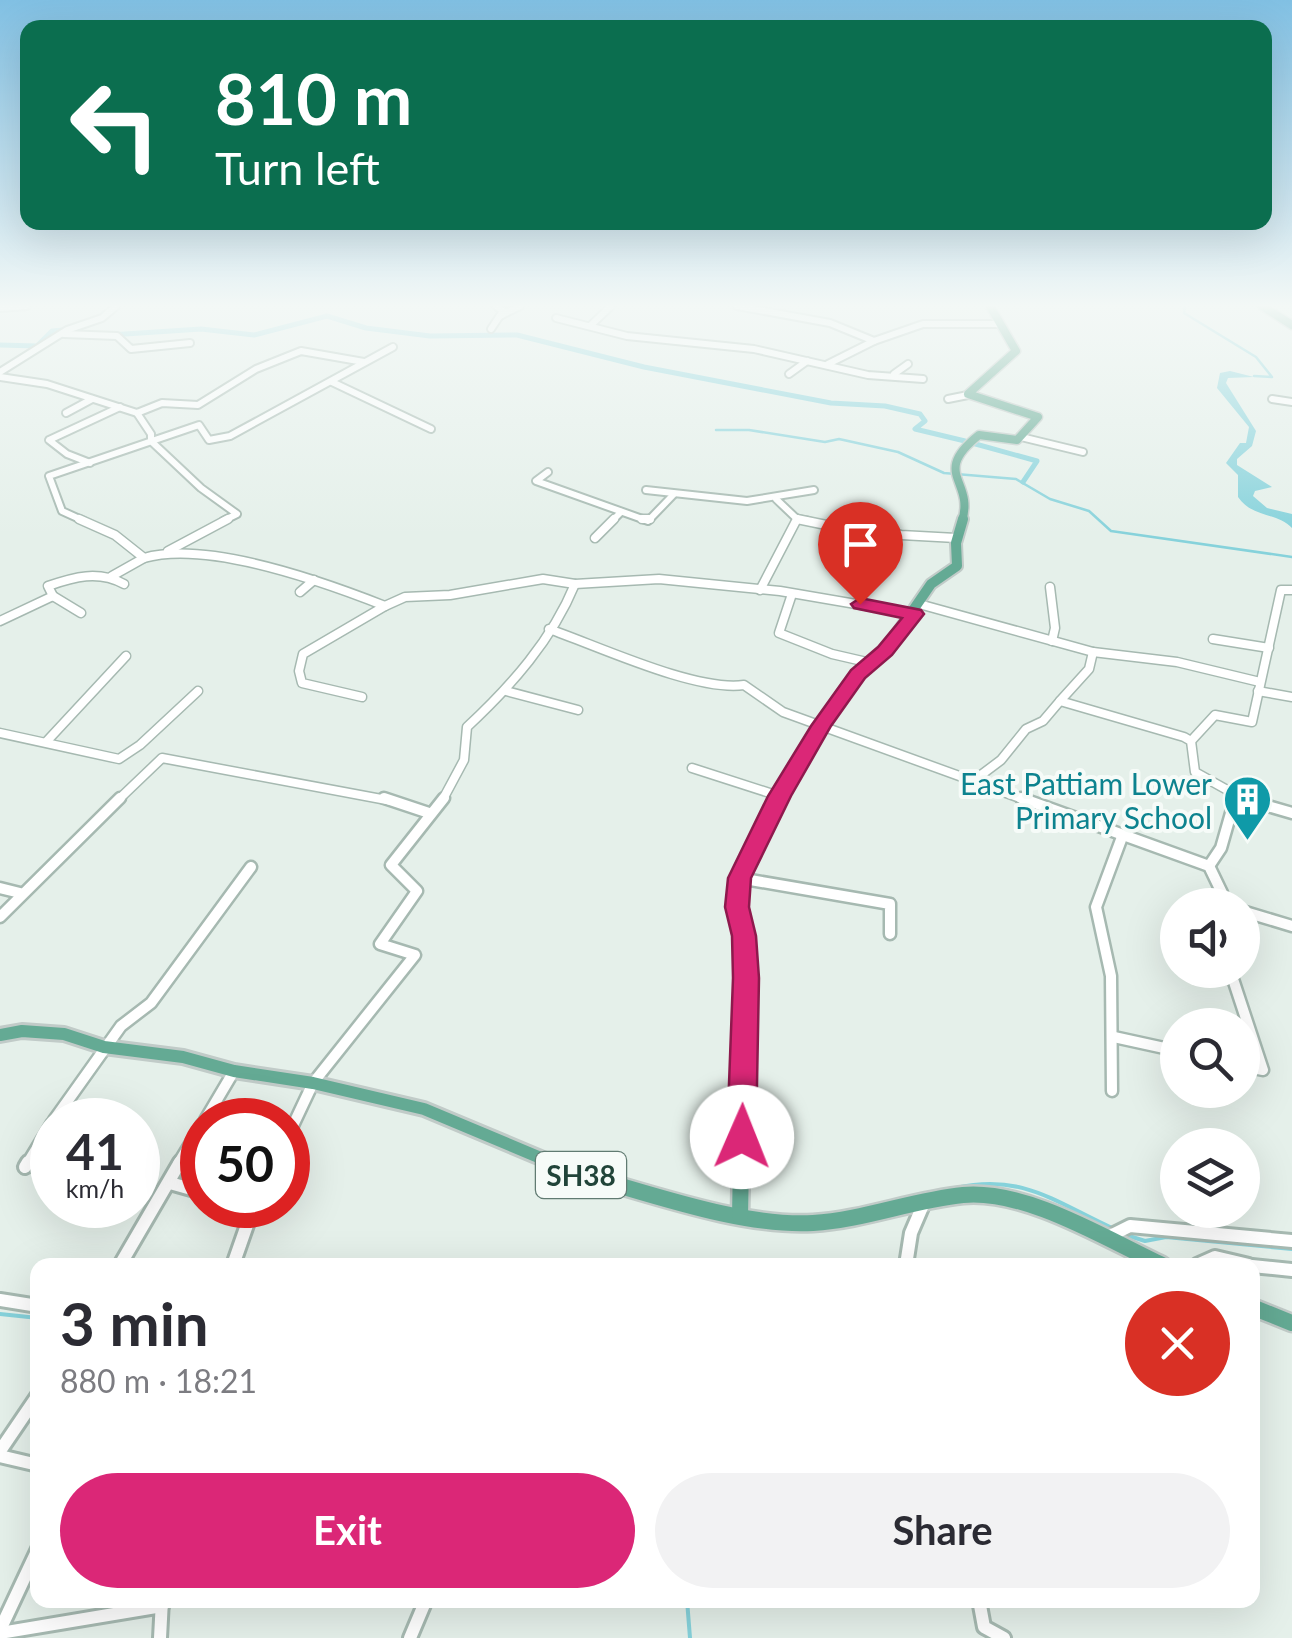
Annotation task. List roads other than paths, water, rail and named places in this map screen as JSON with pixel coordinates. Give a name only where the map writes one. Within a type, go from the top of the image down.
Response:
[{"type":"main road","points":[[968,395],[982,382]]},
{"type":"main road","points":[[740,1216],[746,978],[744,936],[737,907],[740,878],[780,796],[821,726],[858,674],[916,609],[931,584],[958,566],[956,538],[966,509],[955,475],[959,450],[975,436],[1014,441],[1038,416],[968,395]]},
{"type":"main road","name":"SH38","points":[[0,1034],[64,1034],[105,1046],[183,1057],[234,1072],[313,1082],[459,1121],[575,1173],[740,1216],[812,1223],[923,1206],[964,1195],[994,1195],[1050,1213],[1147,1258]]},
{"type":"main road","points":[[1260,1310],[1292,1323]]},
{"type":"street","points":[[39,382],[137,413],[151,442],[179,464],[198,490],[236,514],[112,576],[66,579],[48,586],[53,596],[81,612]]},
{"type":"street","points":[[137,413],[162,403],[198,404],[234,382]]},
{"type":"street","points":[[144,558],[112,531],[85,524],[62,510],[49,476],[151,437],[199,425],[208,440],[230,436],[331,382]]},
{"type":"street","points":[[333,382],[431,430]]},
{"type":"street","points":[[948,400],[968,395]]},
{"type":"street","points":[[1272,399],[1292,402]]},
{"type":"street","points":[[66,412],[92,400]]},
{"type":"street","points":[[90,463],[67,454],[49,440],[100,420],[120,407]]},
{"type":"street","points":[[1021,437],[1083,452]]},
{"type":"street","points":[[548,472],[536,482],[652,521],[674,494]]},
{"type":"street","points":[[646,490],[746,501],[814,490]]},
{"type":"street","points":[[776,499],[798,519],[836,527],[867,525],[901,536],[956,538]]},
{"type":"street","points":[[595,538],[621,512]]},
{"type":"street","points":[[760,590],[798,519]]},
{"type":"street","points":[[168,551],[301,573],[385,606]]},
{"type":"street","points":[[112,576],[124,584]]},
{"type":"street","points":[[362,697],[302,682],[299,671],[303,654],[406,597],[450,595],[544,580],[575,584],[659,579],[916,609],[1093,652],[1177,662],[1292,697]]},
{"type":"street","points":[[300,592],[314,580]]},
{"type":"street","points":[[306,1098],[313,1082],[415,955],[380,944],[418,892],[391,865],[449,791],[464,760],[467,727],[506,691],[562,616],[575,584]]},
{"type":"street","points":[[1050,587],[1055,628],[1052,641]]},
{"type":"street","points":[[1292,590],[1281,590],[1252,722],[1214,715],[1192,741],[1194,772],[1235,799],[1292,813]]},
{"type":"street","points":[[792,594],[779,633],[832,654],[871,663]]},
{"type":"street","points":[[0,621],[53,596]]},
{"type":"street","points":[[549,629],[724,688],[744,684],[783,712],[1209,866],[1220,888]]},
{"type":"street","points":[[1214,639],[1269,648]]},
{"type":"street","points":[[974,782],[1001,760],[1026,729],[1043,721],[1089,669],[1093,652]]},
{"type":"street","points":[[48,741],[126,656]]},
{"type":"street","points":[[0,732],[119,759],[132,753],[174,708],[198,690]]},
{"type":"street","points":[[506,691],[578,710]]},
{"type":"street","points":[[1060,701],[1192,741]]},
{"type":"street","points":[[0,917],[20,893],[162,758],[381,796],[429,813]]},
{"type":"street","points":[[692,768],[780,796]]},
{"type":"street","points":[[1209,866],[1221,848],[1235,799]]},
{"type":"street","points":[[1112,1091],[1111,976],[1096,907],[1122,837]]},
{"type":"street","points":[[69,1098],[120,1026],[151,1003],[251,867]]},
{"type":"street","points":[[740,878],[890,904],[890,934]]},
{"type":"street","points":[[0,888],[20,893]]},
{"type":"street","points":[[1260,916],[1292,926]]},
{"type":"street","points":[[1114,1036],[1160,1047]]},
{"type":"street","points":[[218,1098],[234,1072]]},
{"type":"street","points":[[25,1167],[30,1159]]},
{"type":"street","points":[[124,1258],[180,1165]]},
{"type":"street","points":[[170,1183],[180,1186]]},
{"type":"street","points":[[907,1258],[911,1233],[923,1206]]},
{"type":"street","points":[[1105,1238],[1130,1226],[1292,1241]]},
{"type":"street","points":[[235,1258],[245,1228]]},
{"type":"street","points":[[1260,1267],[1292,1270]]},
{"type":"street","points":[[0,1300],[30,1305]]},
{"type":"street","points":[[30,1407],[0,1454],[30,1462]]},
{"type":"street","points":[[0,1631],[30,1565]]},
{"type":"street","points":[[0,1631],[133,1608]]},
{"type":"street","points":[[160,1638],[162,1608]]},
{"type":"street","points":[[410,1638],[423,1608]]},
{"type":"street","points":[[980,1608],[984,1627],[1004,1638]]},
{"type":"water","points":[[1218,382],[1226,382],[1256,431],[1252,446],[1237,459],[1237,465],[1272,487],[1255,491],[1253,496],[1267,508],[1292,514],[1292,528],[1250,508],[1238,497],[1238,475],[1226,463],[1240,443],[1246,443],[1249,427],[1217,388]]},
{"type":"waterway","points":[[724,382],[831,403],[885,406],[920,414],[925,421],[915,429],[965,441]]},
{"type":"waterway","points":[[716,430],[749,430],[825,442],[839,439],[898,452],[944,473],[1016,479],[1050,499],[1089,511],[1111,531],[1292,557]]},
{"type":"waterway","points":[[972,443],[1037,461],[1023,482]]},
{"type":"waterway","points":[[956,1188],[979,1184],[1019,1187],[1112,1228]]},
{"type":"waterway","points":[[1126,1235],[1145,1241],[1166,1237],[1292,1249]]},
{"type":"waterway","points":[[0,1314],[30,1317]]},
{"type":"waterway","points":[[688,1608],[690,1638]]},
{"type":"place","name":"East Pattiam Lower Primary School","points":[[1247,842]]}]
